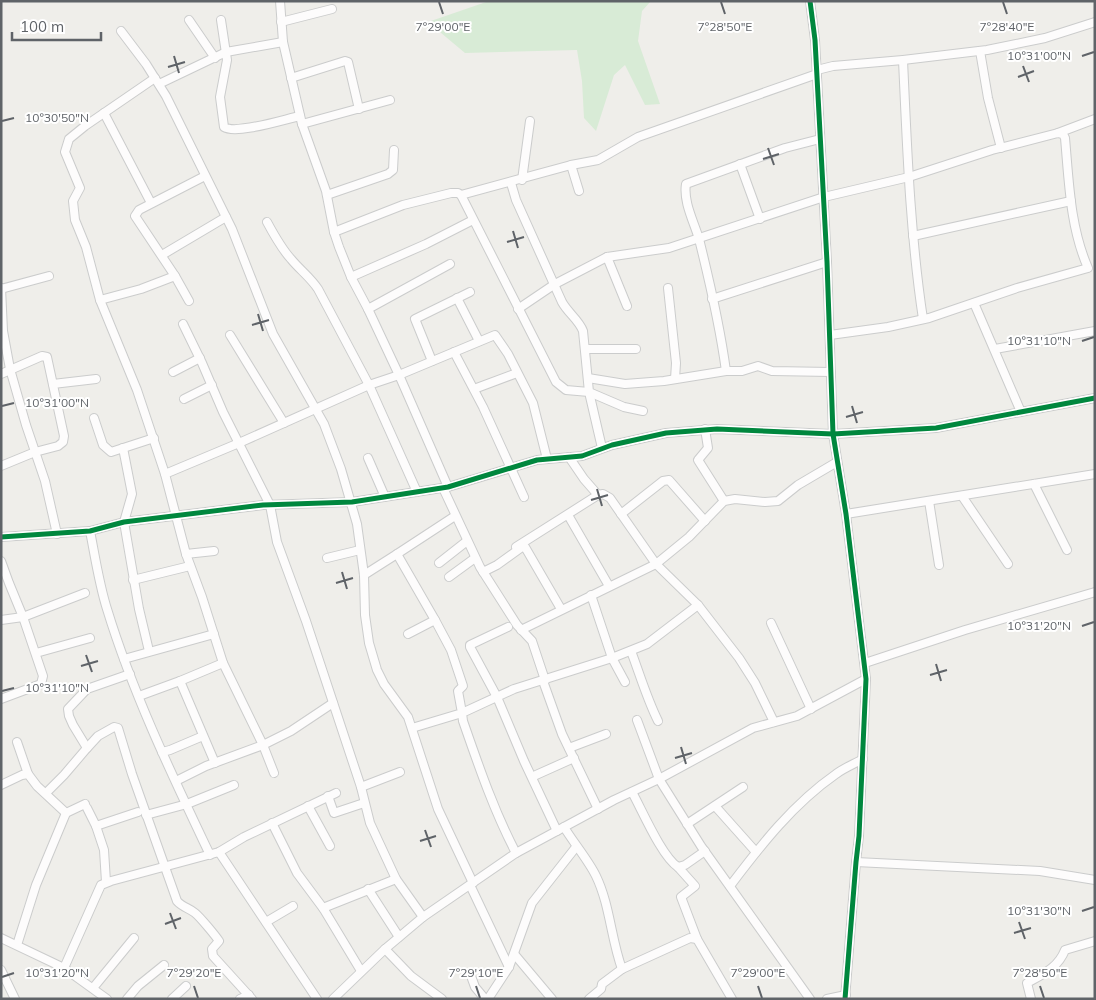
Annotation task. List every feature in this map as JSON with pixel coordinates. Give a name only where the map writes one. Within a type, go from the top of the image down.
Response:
[{"type":"street","points":[[280,1],[283,42],[301,120],[327,195],[334,232],[351,278],[399,375],[455,516],[475,558],[521,630],[532,641],[549,702],[568,748],[598,809]]},
{"type":"street","points":[[810,1],[817,72],[824,197],[833,434],[846,514],[866,679],[859,836],[845,997],[827,999]]},
{"type":"street","points":[[282,22],[332,9]]},
{"type":"street","points":[[189,20],[215,58]]},
{"type":"street","points":[[221,20],[227,60],[220,97],[224,127],[229,130],[301,120],[390,100]]},
{"type":"street","points":[[334,232],[403,205],[451,194],[458,193],[461,195],[522,180],[571,165],[598,160],[638,137],[833,66],[980,51],[1045,38],[1095,22]]},
{"type":"street","points":[[121,31],[166,96],[226,217],[273,334],[324,424],[352,502],[364,575],[368,643],[377,670],[384,684],[408,717],[438,809],[509,967]]},
{"type":"street","points":[[274,773],[263,745],[223,663],[186,554],[154,438],[137,390],[100,300],[86,247],[75,220],[73,200],[79,192],[79,185],[65,152],[69,139],[104,113],[157,81],[226,52],[283,42]]},
{"type":"street","points":[[980,51],[988,98],[1001,148]]},
{"type":"street","points":[[903,60],[913,236],[923,319]]},
{"type":"street","points":[[291,78],[345,61],[348,62],[359,108]]},
{"type":"street","points":[[104,113],[152,203]]},
{"type":"street","points":[[518,309],[555,284],[607,257],[669,248],[824,197],[909,177],[1001,148],[1058,133],[1095,119]]},
{"type":"street","points":[[522,180],[530,121]]},
{"type":"street","points":[[830,335],[888,327],[923,319],[1018,288],[1088,268],[1072,216],[1066,138],[1063,134],[1058,133]]},
{"type":"street","points":[[726,372],[721,335],[699,239],[688,206],[686,184],[785,148],[820,139]]},
{"type":"street","points":[[327,195],[388,174],[393,170],[394,150]]},
{"type":"street","points":[[740,164],[760,219]]},
{"type":"street","points":[[571,165],[578,191]]},
{"type":"street","points":[[189,301],[136,216],[139,210],[205,176]]},
{"type":"street","points":[[510,183],[568,312],[581,326],[589,392],[602,448]]},
{"type":"street","points":[[461,195],[556,382],[566,390],[589,392],[624,407],[643,410]]},
{"type":"street","points":[[913,236],[1071,202]]},
{"type":"street","points":[[162,255],[226,217]]},
{"type":"street","points":[[351,278],[473,220]]},
{"type":"street","points":[[267,222],[283,249],[318,288],[369,385],[417,492]]},
{"type":"street","points":[[607,257],[627,306]]},
{"type":"street","points":[[712,299],[827,262]]},
{"type":"street","points":[[368,309],[450,264]]},
{"type":"street","points":[[49,276],[1,289],[2,331],[10,369],[45,481],[57,534]]},
{"type":"street","points":[[100,300],[141,289],[175,276]]},
{"type":"street","points":[[668,288],[676,363],[675,379]]},
{"type":"street","points":[[432,361],[415,319],[470,292]]},
{"type":"street","points":[[457,298],[479,341]]},
{"type":"street","points":[[974,303],[1021,412]]},
{"type":"street","points":[[183,324],[239,444],[270,505],[277,542],[333,702],[361,787],[370,823],[396,879],[424,917]]},
{"type":"street","points":[[995,349],[1095,331]]},
{"type":"street","points":[[230,335],[284,423]]},
{"type":"street","points":[[165,474],[239,444],[369,385],[399,375],[495,335],[508,354],[533,403],[547,459]]},
{"type":"street","points":[[585,349],[636,349]]},
{"type":"street","points":[[454,352],[474,389],[524,497]]},
{"type":"street","points":[[1,374],[44,356],[47,357],[64,436],[63,442],[58,446],[35,452],[1,466]]},
{"type":"street","points":[[173,372],[200,358]]},
{"type":"street","points":[[588,378],[625,384],[742,371],[758,366],[772,371],[831,372]]},
{"type":"street","points":[[474,389],[517,373]]},
{"type":"street","points":[[53,384],[96,379]]},
{"type":"street","points":[[184,400],[212,385]]},
{"type":"street","points":[[1,537],[90,531],[124,522],[176,515],[270,505],[352,502],[445,488],[510,468],[547,459],[590,454],[602,448],[666,433],[706,429],[833,434],[936,428],[1095,398]]},
{"type":"street","points":[[94,418],[106,449],[111,452],[154,438]]},
{"type":"street","points":[[706,429],[708,448],[698,460],[724,501]]},
{"type":"street","points":[[123,448],[132,494],[124,522],[133,580],[149,651]]},
{"type":"street","points":[[569,457],[584,479],[598,494]]},
{"type":"street","points":[[368,458],[385,497]]},
{"type":"street","points":[[521,630],[656,564],[689,537],[724,501],[735,499],[765,502],[778,501],[798,485],[838,462]]},
{"type":"street","points":[[846,514],[1095,474]]},
{"type":"street","points":[[621,514],[663,481],[669,480],[705,521]]},
{"type":"street","points":[[1034,484],[1067,550]]},
{"type":"street","points":[[516,547],[598,494],[603,494],[610,498],[656,564],[698,605],[739,658],[774,722]]},
{"type":"street","points":[[962,496],[1008,564]]},
{"type":"street","points":[[929,501],[939,565]]},
{"type":"street","points":[[568,515],[610,586]]},
{"type":"street","points":[[364,575],[455,516]]},
{"type":"street","points":[[90,531],[106,606],[124,659],[162,752],[210,855]]},
{"type":"street","points":[[439,562],[467,541]]},
{"type":"street","points":[[483,572],[497,565],[522,547],[525,547],[561,609]]},
{"type":"street","points":[[327,558],[360,550]]},
{"type":"street","points":[[186,554],[214,551]]},
{"type":"street","points":[[396,554],[435,620],[450,650],[463,686],[458,691],[463,722],[499,820],[516,854]]},
{"type":"street","points":[[449,577],[475,558]]},
{"type":"street","points":[[1,561],[43,676],[41,684],[1,699]]},
{"type":"street","points":[[133,580],[190,566]]},
{"type":"street","points":[[865,663],[965,630],[1095,592]]},
{"type":"street","points":[[1,620],[23,617],[86,593]]},
{"type":"street","points":[[591,595],[612,658],[625,682]]},
{"type":"street","points":[[412,728],[462,712],[514,689],[631,651],[647,644],[698,605]]},
{"type":"street","points":[[408,634],[435,620]]},
{"type":"street","points":[[771,623],[811,709]]},
{"type":"street","points":[[508,627],[470,645],[470,647],[497,697],[531,777],[561,829],[595,874],[603,894],[615,951],[622,969]]},
{"type":"street","points":[[124,659],[214,634]]},
{"type":"street","points":[[36,653],[90,638]]},
{"type":"street","points":[[631,651],[644,684],[646,697],[658,721]]},
{"type":"street","points":[[139,696],[180,682],[223,663]]},
{"type":"street","points":[[87,748],[73,725],[68,709],[87,689],[130,674]]},
{"type":"street","points":[[333,999],[385,949],[424,917],[516,854],[753,728],[797,716],[866,679]]},
{"type":"street","points":[[180,682],[215,763]]},
{"type":"street","points":[[176,781],[215,763],[263,745],[291,731],[333,702]]},
{"type":"street","points":[[637,720],[660,779],[687,824],[704,851],[810,999]]},
{"type":"street","points":[[46,792],[64,775],[98,736],[114,727],[118,728],[142,814],[166,868],[177,901],[195,913],[213,932],[219,941],[212,949],[213,956],[251,997]]},
{"type":"street","points":[[568,748],[606,734]]},
{"type":"street","points":[[162,752],[203,736]]},
{"type":"street","points":[[18,742],[28,774],[37,786],[46,792],[66,813]]},
{"type":"street","points":[[536,775],[574,758]]},
{"type":"street","points":[[730,886],[784,820],[837,773],[863,759]]},
{"type":"street","points":[[361,787],[400,772]]},
{"type":"street","points":[[1,785],[28,774]]},
{"type":"street","points":[[96,826],[187,804],[234,785]]},
{"type":"street","points":[[687,824],[743,787]]},
{"type":"street","points":[[632,792],[665,853],[695,886],[682,897],[697,939],[732,999]]},
{"type":"street","points":[[64,968],[101,885],[106,882],[166,868],[219,852],[244,837],[336,793]]},
{"type":"street","points":[[328,796],[334,813],[364,803]]},
{"type":"street","points":[[17,945],[36,885],[66,813],[86,806],[96,826],[104,850],[106,882]]},
{"type":"street","points":[[308,806],[330,846]]},
{"type":"street","points":[[715,806],[756,852]]},
{"type":"street","points":[[272,823],[297,873],[323,908],[361,972]]},
{"type":"street","points":[[471,976],[475,987],[488,999],[509,967],[532,903],[576,847]]},
{"type":"street","points":[[678,867],[684,866],[704,851]]},
{"type":"street","points":[[219,852],[317,999]]},
{"type":"street","points":[[856,862],[1040,871],[1095,880]]},
{"type":"street","points":[[323,908],[396,879]]},
{"type":"street","points":[[368,889],[399,937]]},
{"type":"street","points":[[266,922],[293,906]]},
{"type":"street","points":[[1,938],[64,968],[107,999]]},
{"type":"street","points":[[93,988],[134,938]]},
{"type":"street","points":[[590,999],[601,989],[602,984],[622,969],[690,938],[697,939]]},
{"type":"street","points":[[1031,999],[1027,983],[1048,972],[1061,960],[1065,950],[1095,941]]},
{"type":"street","points":[[385,949],[411,976],[441,998]]},
{"type":"street","points":[[514,955],[552,999]]},
{"type":"street","points":[[126,999],[138,986],[164,965]]},
{"type":"street","points":[[1,970],[16,999]]},
{"type":"street","points":[[172,999],[186,986]]},
{"type":"street","points":[[240,999],[251,997]]},
{"type":"green space","points":[[489,1],[651,1],[642,11],[638,41],[660,104],[645,105],[625,65],[614,75],[596,131],[584,118],[582,81],[577,50],[465,53],[428,22]]},
{"type":"cycle path","points":[[810,1],[815,40],[827,262],[833,434],[846,514],[866,679],[859,836],[845,999]]},
{"type":"cycle path","points":[[1,537],[90,531],[124,522],[263,505],[352,502],[448,487],[537,460],[582,456],[612,445],[666,433],[717,429],[833,434],[936,428],[1095,398]]}]
